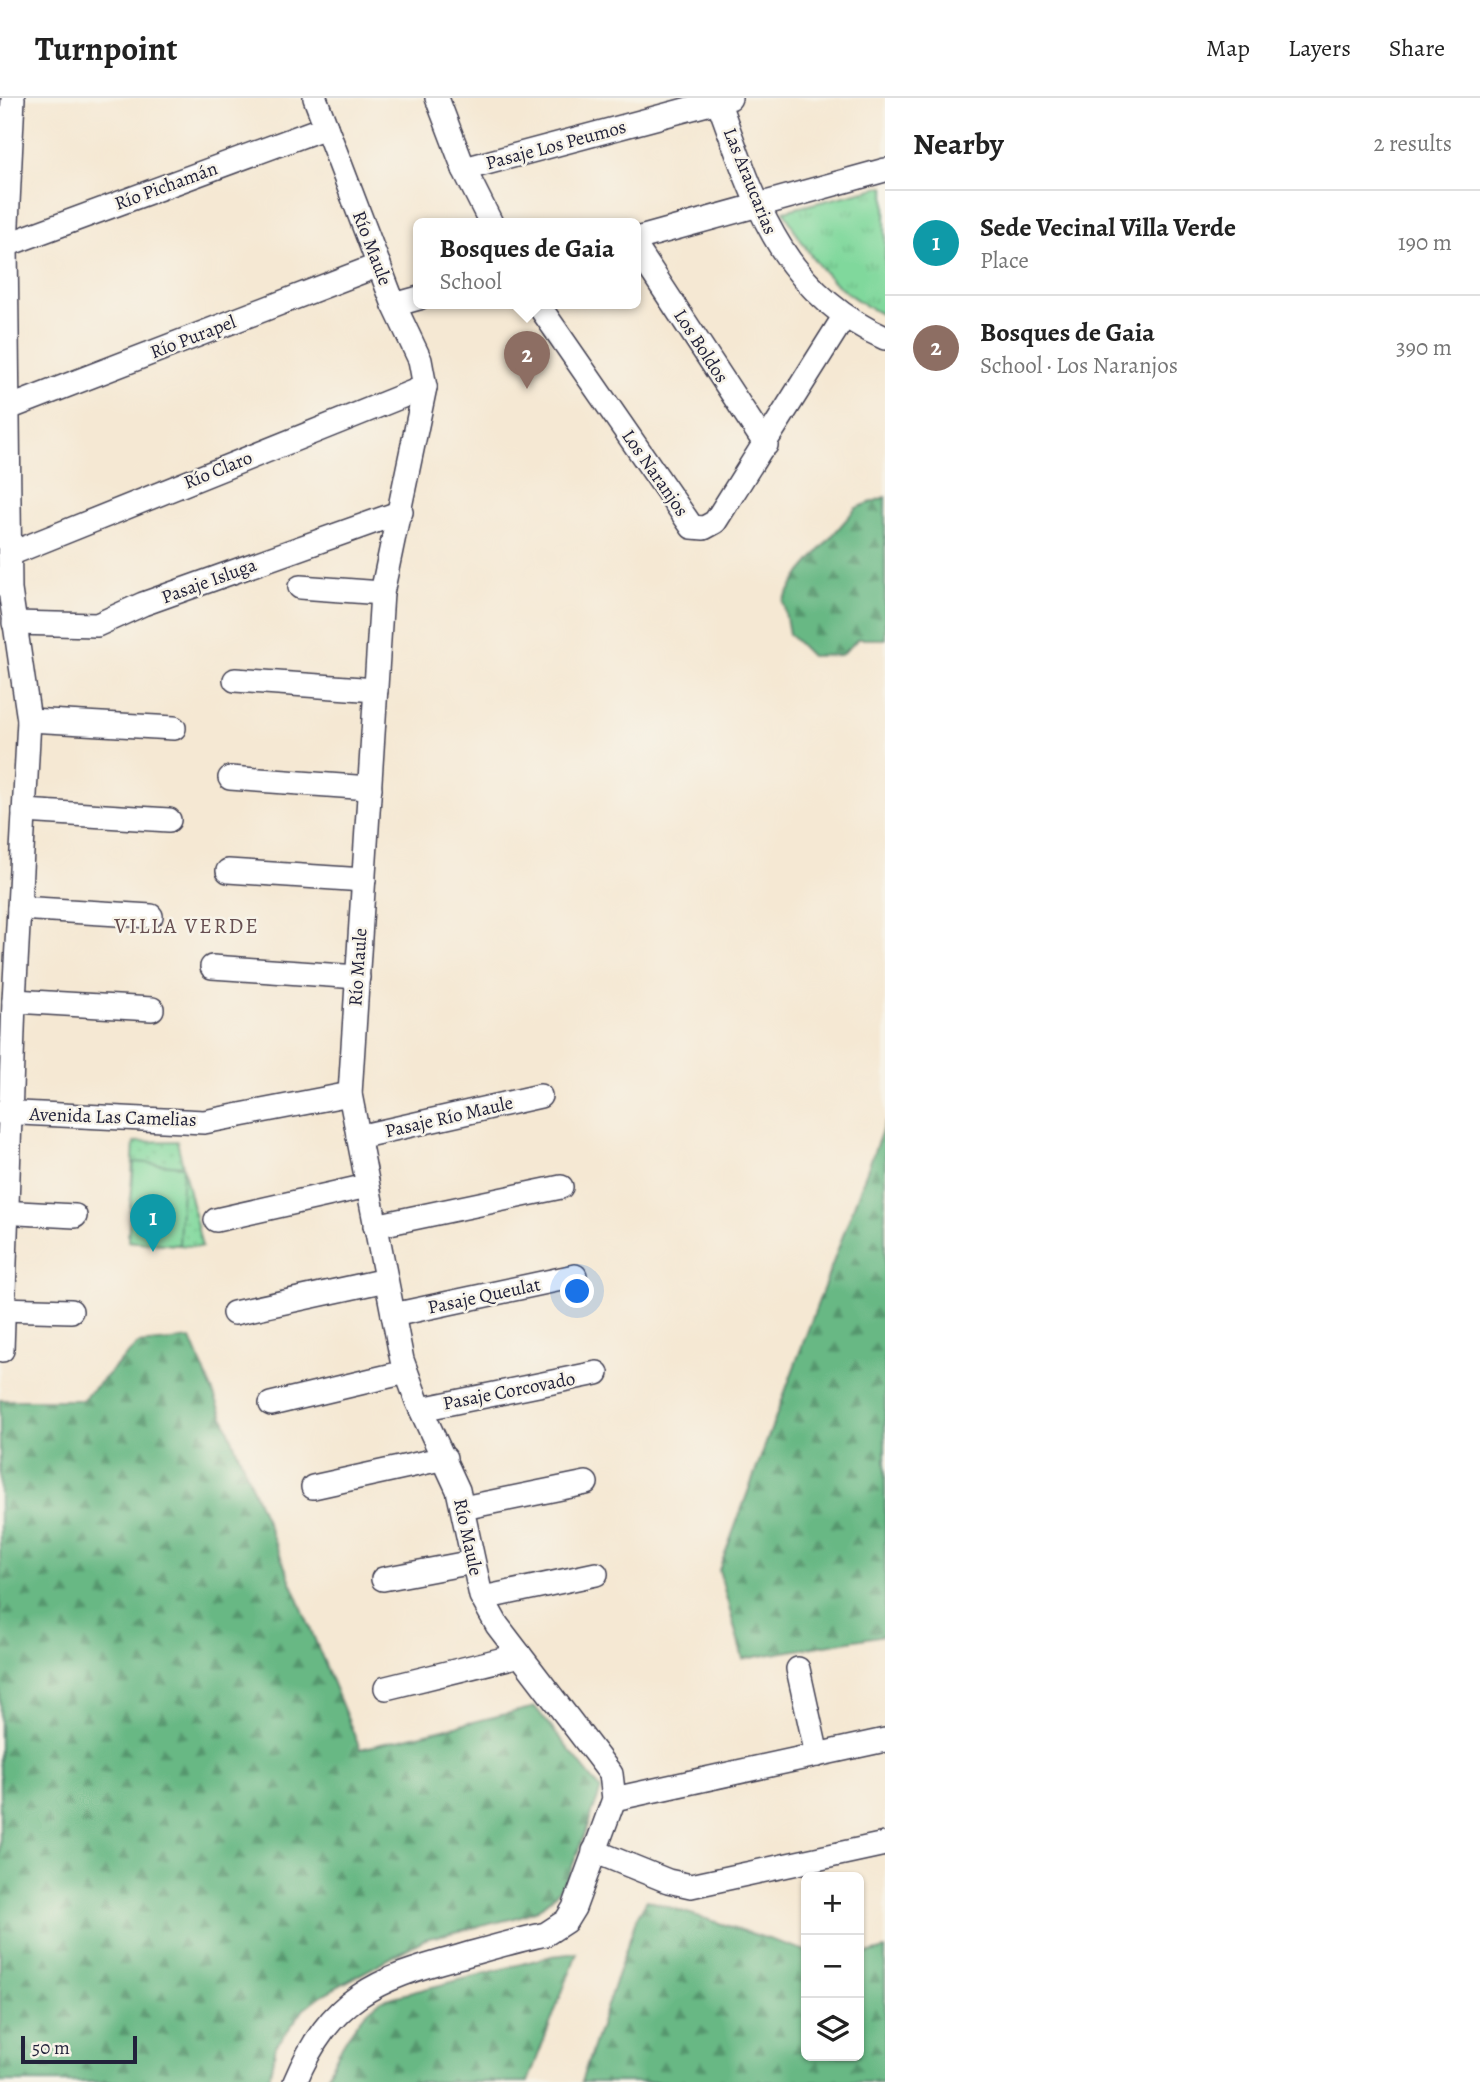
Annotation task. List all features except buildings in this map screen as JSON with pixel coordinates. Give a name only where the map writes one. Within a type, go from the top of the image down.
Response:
[{"type":"street","points":[[2,1350],[5,1112],[14,1001],[29,720],[14,622],[6,409],[6,244],[13,98]]},
{"type":"street","name":"Río Maule","points":[[315,98],[394,305],[420,360],[425,387],[382,593],[350,1094],[406,1372],[445,1458],[463,1508],[482,1598],[497,1625],[611,1774],[614,1799]]},
{"type":"street","points":[[437,98],[464,169],[488,218]]},
{"type":"street","name":"Pasaje Los Peumos","points":[[464,169],[722,99]]},
{"type":"street","name":"Las Araucarias","points":[[722,99],[758,207],[774,239],[797,274],[845,317],[885,338]]},
{"type":"street","name":"Río Pichamán","points":[[6,244],[326,127]]},
{"type":"street","points":[[641,237],[885,170]]},
{"type":"street","name":"Los Boldos","points":[[641,256],[766,445]]},
{"type":"street","name":"Río Purapel","points":[[6,409],[379,265]]},
{"type":"street","points":[[394,305],[413,299]]},
{"type":"street","name":"Los Naranjos","points":[[541,309],[692,527],[704,528],[715,522],[845,317]]},
{"type":"street","name":"Río Claro","points":[[10,554],[425,387]]},
{"type":"street","name":"Pasaje Isluga","points":[[14,622],[97,625],[143,604],[401,512]]},
{"type":"street","points":[[300,587],[382,593]]},
{"type":"street","points":[[235,680],[376,690]]},
{"type":"street","points":[[29,720],[174,728]]},
{"type":"street","points":[[230,778],[370,788]]},
{"type":"street","points":[[24,811],[169,820]]},
{"type":"street","points":[[228,871],[364,880]]},
{"type":"street","points":[[19,908],[151,916]]},
{"type":"street","points":[[212,967],[358,977]]},
{"type":"street","points":[[14,1001],[152,1009]]},
{"type":"street","name":"Avenida Las Camelias","points":[[5,1112],[204,1122],[350,1094]]},
{"type":"street","name":"Pasaje Río Maule","points":[[358,1137],[540,1096]]},
{"type":"street","points":[[216,1220],[367,1186]]},
{"type":"street","points":[[375,1226],[561,1187]]},
{"type":"street","points":[[3,1212],[75,1216]]},
{"type":"street","name":"Pasaje Queulat","points":[[393,1315],[575,1276]]},
{"type":"street","points":[[234,1313],[386,1280]]},
{"type":"street","points":[[2,1309],[71,1311]]},
{"type":"street","points":[[271,1404],[406,1372]]},
{"type":"street","name":"Pasaje Corcovado","points":[[421,1409],[597,1373]]},
{"type":"street","points":[[313,1487],[445,1458]]},
{"type":"street","points":[[463,1508],[586,1483]]},
{"type":"street","points":[[383,1579],[473,1562]]},
{"type":"street","points":[[482,1598],[596,1574]]},
{"type":"street","points":[[386,1688],[520,1655]]},
{"type":"street","points":[[797,1669],[817,1755]]},
{"type":"street","points":[[295,2082],[316,2043],[338,2015],[374,1985],[401,1973],[546,1934],[560,1927],[574,1908],[614,1799],[885,1740]]},
{"type":"street","points":[[594,1851],[668,1881],[691,1886],[885,1844]]},
{"type":"green space","points":[[885,186],[885,316],[837,285],[814,259],[784,211]]},
{"type":"green space","points":[[885,497],[885,639],[858,639],[841,655],[811,656],[789,634],[783,601],[801,572],[856,508]]},
{"type":"green space","points":[[885,1122],[885,1635],[743,1659],[719,1570]]},
{"type":"green space","points":[[177,1141],[202,1247],[128,1241],[134,1142]]},
{"type":"green space","points":[[134,1162],[183,1166],[179,1245],[128,1241]]},
{"type":"green space","points":[[191,1339],[360,1749],[535,1707],[601,1790],[569,1875],[554,1896],[537,1910],[515,1918],[425,1939],[322,1995],[304,2009],[276,2046],[268,2082],[0,2082],[0,1400],[82,1400],[138,1344]]},
{"type":"green space","points":[[647,1900],[801,1949],[801,2061],[864,2061],[864,1955],[885,1949],[885,2082],[581,2082],[637,1917]]},
{"type":"green space","points":[[577,1953],[528,2082],[325,2082],[348,2036],[363,2016],[382,2000],[552,1956]]},
{"type":"place","name":"Bosques de Gaia","points":[[527,389]]},
{"type":"place","name":"Sede Vecinal Villa Verde","points":[[153,1252]]},
{"type":"district","name":"VILLA VERDE","points":[[187,926]]}]
